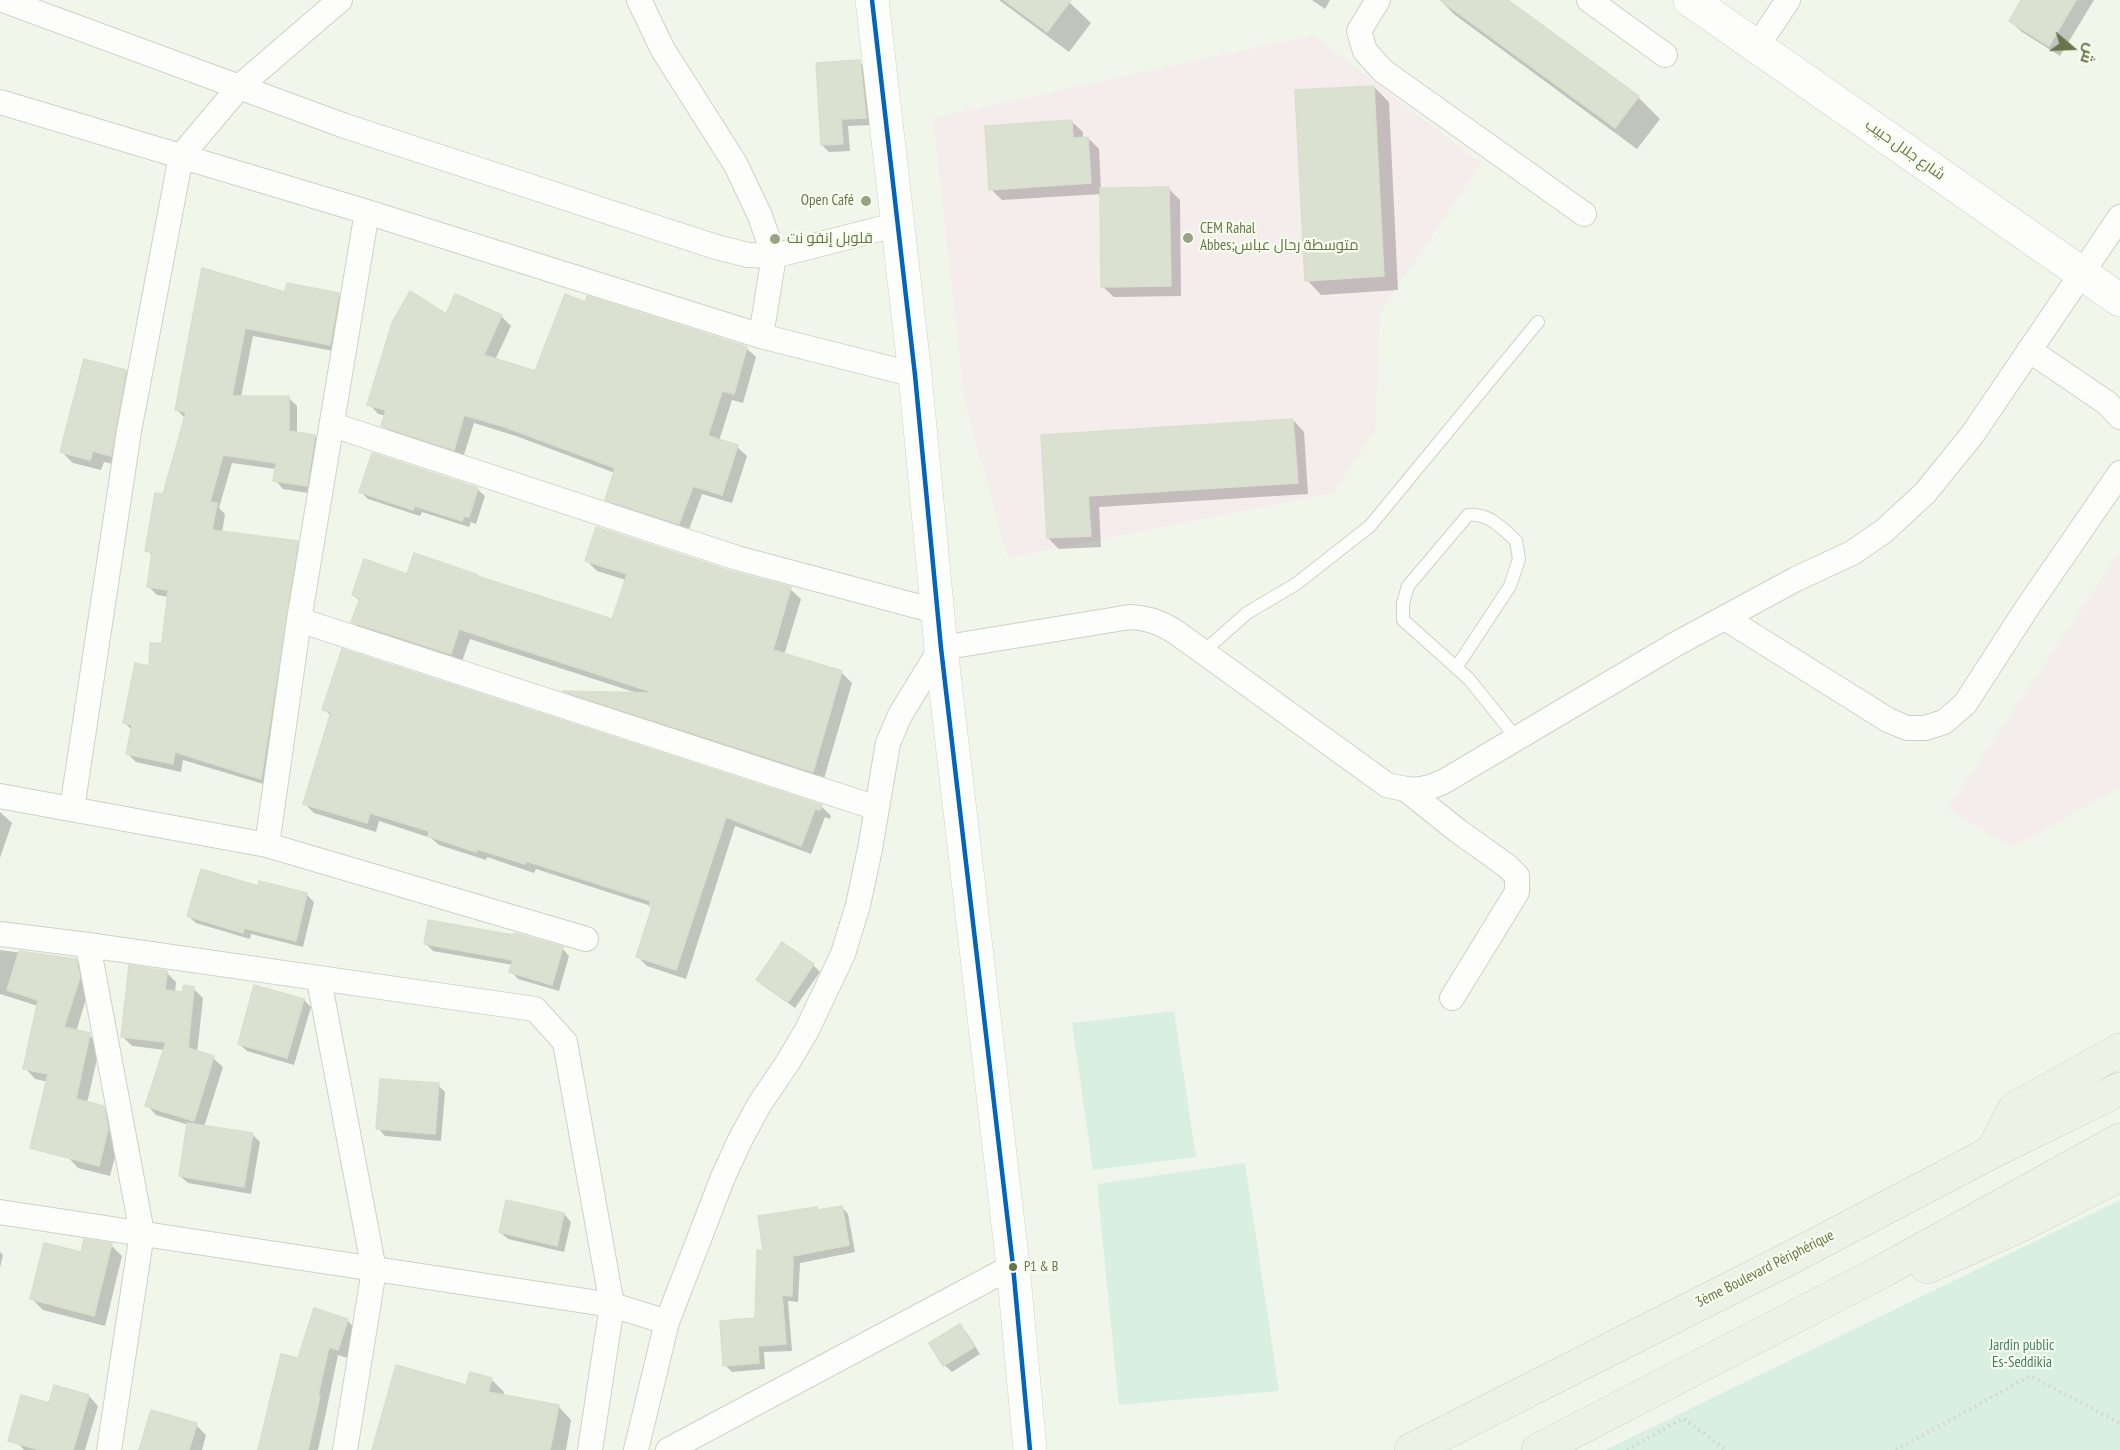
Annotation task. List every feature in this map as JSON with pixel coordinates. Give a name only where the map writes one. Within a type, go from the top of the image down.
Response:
[{"type":"main road","points":[[872,0],[899,224],[942,648],[1013,1266],[1030,1450]]},
{"type":"main road","name":"شارع جلال حبيب","points":[[1690,0],[2120,300]]},
{"type":"main road","points":[[1992,1152],[2014,1109],[2120,1050]]},
{"type":"main road","name":"3ème Boulevard Périphérique","points":[[1411,1450],[1792,1257],[1992,1152],[2120,1089]]},
{"type":"main road","points":[[1538,1450],[1881,1272],[2120,1140]]},
{"type":"main road","points":[[1881,1272],[1906,1272],[1952,1257],[2120,1175]]},
{"type":"street","points":[[3,0],[345,126],[716,247],[748,255],[774,256],[899,224]]},
{"type":"street","points":[[639,0],[663,50],[736,165],[760,216],[774,256],[761,336]]},
{"type":"street","points":[[1378,0],[1359,31],[1365,51],[1383,71],[1584,214]]},
{"type":"street","points":[[1589,0],[1665,55]]},
{"type":"street","points":[[1756,48],[1788,0]]},
{"type":"street","points":[[72,809],[129,431],[181,156],[240,86],[333,2]]},
{"type":"street","points":[[0,102],[367,212],[761,336],[915,375]]},
{"type":"street","points":[[267,845],[299,620],[367,212]]},
{"type":"street","points":[[636,1450],[667,1322],[723,1177],[759,1105],[807,1030],[843,954],[858,905],[892,730],[942,648],[1130,617],[1146,618],[1162,623],[1387,785],[1408,791],[1424,790],[1443,782],[1676,644],[1852,553],[1884,531],[1925,493],[1972,435],[2120,217]]},
{"type":"street","points":[[2030,350],[2107,403],[2120,417]]},
{"type":"street","points":[[333,425],[737,558],[939,612]]},
{"type":"street","points":[[1725,618],[1888,720],[1907,728],[1925,728],[1944,722],[1965,704],[2027,608],[2120,473]]},
{"type":"street","points":[[299,620],[877,808]]},
{"type":"street","points":[[1408,791],[1517,876],[1517,892],[1452,998]]},
{"type":"street","points":[[0,796],[267,845],[586,939]]},
{"type":"street","points":[[0,934],[535,1009],[565,1042],[612,1305],[590,1450]]},
{"type":"street","points":[[88,945],[142,1233],[109,1450]]},
{"type":"street","points":[[319,980],[374,1270],[345,1450]]},
{"type":"street","points":[[0,1212],[612,1305],[667,1322]]},
{"type":"street","points":[[668,1450],[1013,1266]]},
{"type":"lane","points":[[1203,652],[1247,613],[1296,584],[1370,526],[1538,322]]},
{"type":"lane","points":[[1456,668],[1510,586],[1519,559],[1516,541],[1492,519],[1481,513],[1468,514],[1408,586],[1403,603],[1403,620],[1469,680],[1516,739]]},
{"type":"path","points":[[1896,1450],[2030,1376],[2120,1423]]},
{"type":"path","points":[[1627,1450],[1683,1418],[1726,1450]]},
{"type":"shaded area","name":"CEM Rahal Abbes;متوسطة رحال عباس","points":[[1313,35],[1481,163],[1380,313],[1375,430],[1333,493],[1008,558],[965,403],[933,118]]},
{"type":"shaded area","points":[[2120,551],[2120,787],[2011,848],[1948,808]]},
{"type":"green space","points":[[1174,1011],[1196,1157],[1093,1170],[1072,1023]]},
{"type":"green space","points":[[1245,1163],[1279,1391],[1119,1405],[1097,1184]]},
{"type":"green space","name":"Jardin public Es-Seddikia","points":[[2120,1200],[2120,1450],[1605,1450]]},
{"type":"building","points":[[1004,0],[1071,0],[1047,32]]},
{"type":"building","points":[[1440,0],[1508,0],[1639,96],[1615,128]]},
{"type":"building","points":[[2021,0],[2076,0],[2049,46],[2009,21]]},
{"type":"building","points":[[860,60],[866,118],[841,119],[843,144],[821,145],[816,63]]},
{"type":"building","points":[[1374,86],[1384,276],[1305,281],[1295,90]]},
{"type":"building","points":[[1072,120],[1073,138],[1088,137],[1091,183],[989,190],[985,126]]},
{"type":"building","points":[[1169,187],[1171,286],[1101,287],[1100,188]]},
{"type":"building","points":[[202,268],[285,292],[287,283],[339,293],[330,345],[245,328],[232,396],[289,396],[289,431],[315,435],[307,486],[273,481],[276,463],[223,455],[210,502],[217,503],[212,530],[298,541],[261,779],[175,752],[173,764],[126,754],[132,725],[123,723],[135,663],[149,666],[150,643],[162,643],[168,590],[147,587],[152,552],[145,551],[155,493],[163,494],[186,412],[175,410]]},
{"type":"building","points":[[410,291],[446,314],[455,294],[502,315],[484,355],[535,371],[565,294],[585,302],[587,296],[747,347],[734,394],[722,391],[708,436],[738,445],[722,495],[693,486],[679,524],[605,500],[615,468],[505,427],[464,415],[454,450],[381,426],[386,410],[367,405],[392,323]]},
{"type":"building","points":[[84,359],[126,370],[111,456],[93,451],[90,460],[60,452]]},
{"type":"building","points":[[1293,419],[1298,483],[1088,496],[1091,536],[1047,538],[1041,435]]},
{"type":"building","points":[[372,453],[478,488],[469,517],[464,516],[462,521],[415,506],[413,510],[359,492]]},
{"type":"building","points":[[596,527],[733,572],[791,587],[773,650],[842,671],[813,772],[562,691],[655,693],[459,629],[451,654],[351,622],[360,598],[352,595],[364,559],[407,574],[414,553],[477,576],[612,619],[627,574],[585,561]]},
{"type":"building","points":[[342,649],[822,805],[820,810],[815,809],[801,846],[726,817],[676,970],[636,957],[652,907],[649,906],[651,901],[526,861],[525,864],[477,849],[476,852],[428,836],[429,831],[370,813],[367,823],[303,804],[331,712],[322,710]]},
{"type":"building","points":[[201,869],[258,886],[259,881],[307,893],[296,941],[244,928],[243,933],[187,916]]},
{"type":"building","points":[[428,920],[513,935],[514,933],[563,947],[552,985],[509,972],[513,960],[424,944]]},
{"type":"building","points":[[782,942],[814,964],[788,1002],[756,980]]},
{"type":"building","points":[[19,951],[76,959],[80,977],[64,1027],[90,1033],[76,1099],[104,1106],[108,1129],[99,1166],[30,1148],[48,1074],[23,1069],[38,1000],[7,990]]},
{"type":"building","points":[[129,965],[167,971],[165,990],[182,992],[184,985],[194,987],[188,1048],[214,1056],[194,1121],[145,1106],[166,1042],[121,1037]]},
{"type":"building","points":[[254,985],[304,999],[287,1058],[238,1044]]},
{"type":"building","points":[[380,1079],[439,1083],[435,1134],[376,1129]]},
{"type":"building","points":[[187,1123],[253,1133],[244,1187],[179,1176]]},
{"type":"building","points":[[506,1200],[564,1213],[557,1246],[499,1232]]},
{"type":"building","points":[[842,1206],[849,1245],[793,1256],[792,1296],[782,1295],[786,1344],[758,1346],[759,1363],[723,1366],[720,1321],[755,1318],[757,1250],[763,1250],[758,1216],[817,1207],[818,1210]]},
{"type":"building","points":[[84,1239],[112,1243],[94,1316],[30,1299],[44,1243],[81,1252]]},
{"type":"building","points":[[314,1308],[348,1319],[338,1350],[329,1347],[308,1450],[258,1450],[281,1354],[298,1358]]},
{"type":"building","points":[[960,1324],[974,1347],[943,1366],[929,1343]]},
{"type":"building","points":[[396,1365],[466,1385],[470,1372],[492,1378],[488,1392],[559,1405],[550,1450],[372,1450]]},
{"type":"building","points":[[54,1385],[89,1395],[73,1450],[40,1450],[8,1441],[21,1395],[49,1403]]},
{"type":"building","points":[[151,1410],[197,1423],[189,1450],[139,1450]]},
{"type":"transit line","points":[[872,0],[915,375],[941,648],[1013,1266],[1030,1450]]},
{"type":"place","name":"Open Café","points":[[866,201]]},
{"type":"place","name":"CEM Rahal Abbes;متوسطة رحال عباس","points":[[1188,238]]},
{"type":"place","name":"قلوبل إنفو نت","points":[[775,239]]},
{"type":"place","name":"P1 & B","points":[[1013,1267]]}]
